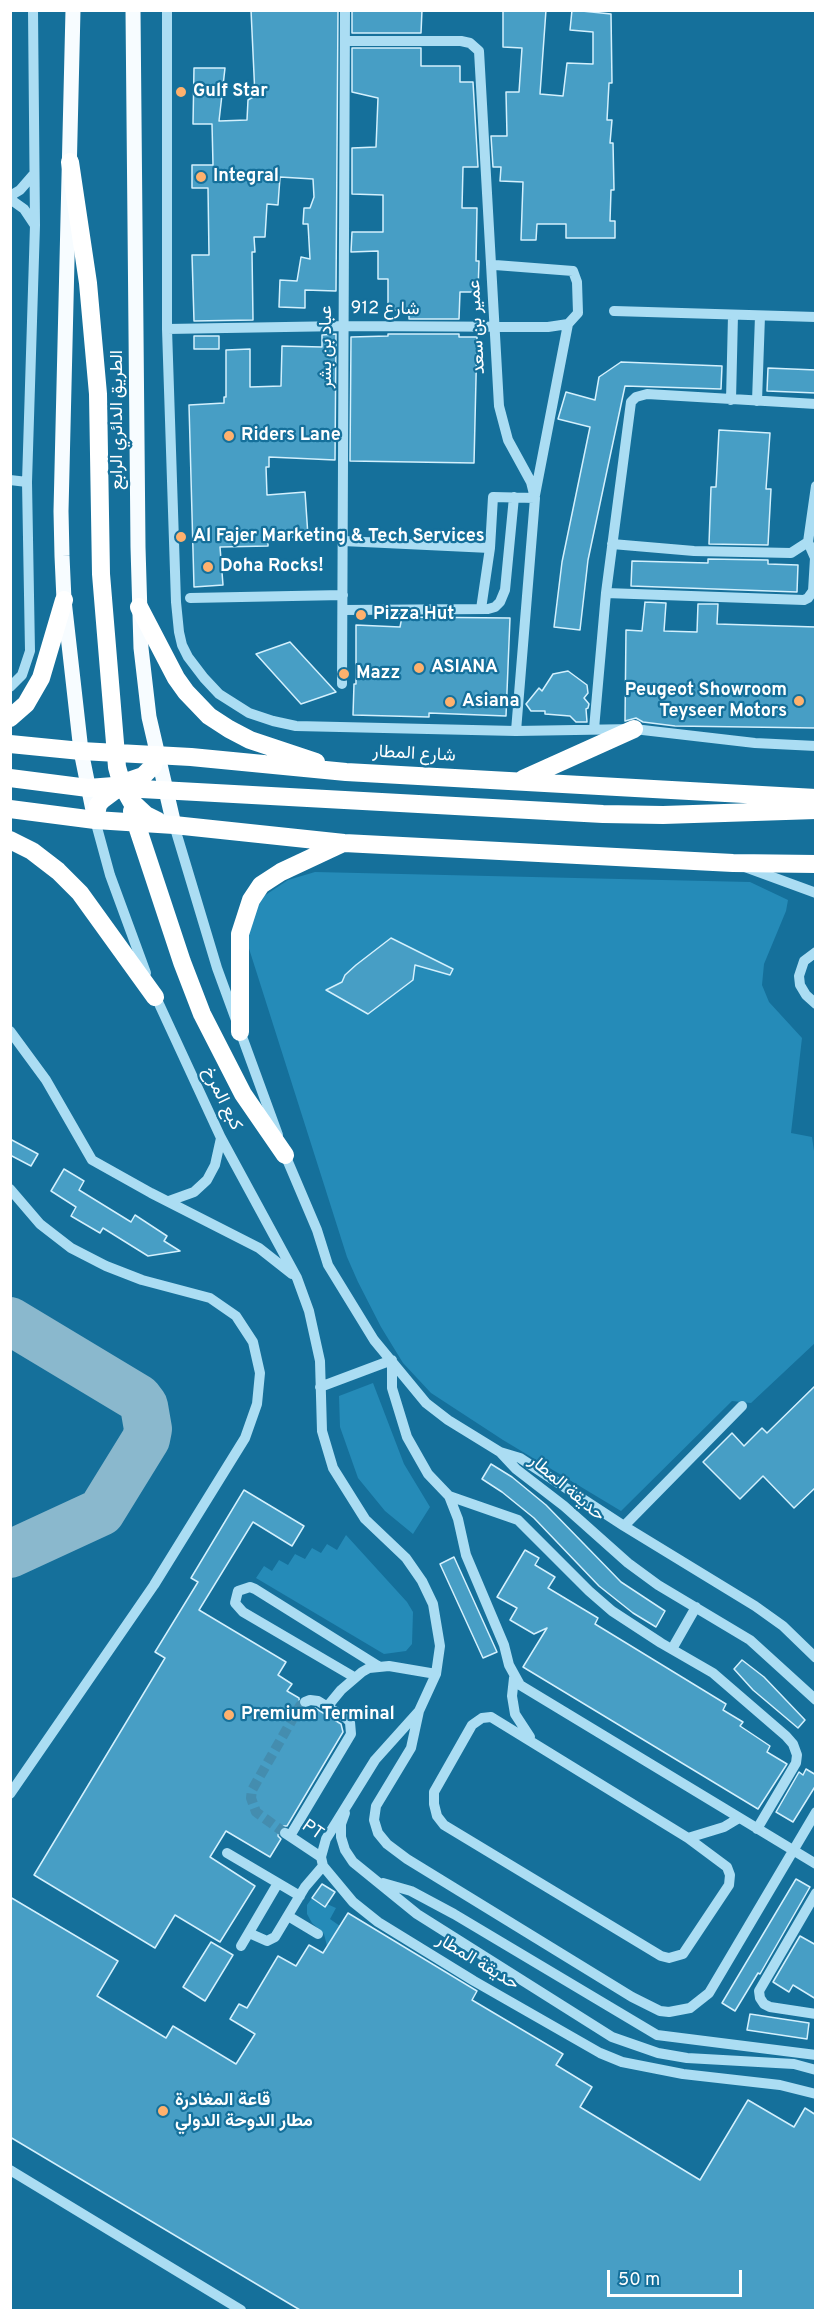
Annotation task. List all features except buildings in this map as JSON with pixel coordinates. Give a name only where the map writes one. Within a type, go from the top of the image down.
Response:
[{"type":"highway","points":[[70,162],[88,284],[98,394],[101,574],[115,753],[122,787],[202,1014],[243,1094],[285,1155]]},
{"type":"highway","points":[[10,718],[26,704],[41,678],[64,600]]},
{"type":"highway","points":[[139,607],[176,678],[209,716],[250,740],[346,772]]},
{"type":"highway","points":[[519,781],[633,729]]},
{"type":"highway","name":"شارع المطار","points":[[10,744],[346,772],[816,798]]},
{"type":"highway","points":[[81,751],[101,759],[134,805],[146,815],[174,825]]},
{"type":"highway","points":[[95,820],[102,800],[146,774],[153,766],[156,755]]},
{"type":"highway","points":[[10,778],[88,788],[122,787],[603,814],[663,815],[816,810]]},
{"type":"highway","points":[[10,809],[95,820],[174,825],[344,843],[733,863],[816,864]]},
{"type":"highway","points":[[10,840],[32,851],[80,893],[155,997]]},
{"type":"highway","points":[[240,1032],[240,934],[251,900],[261,885],[281,872],[344,843]]},
{"type":"main road","points":[[73,10],[61,511],[64,600],[81,751],[95,820]]},
{"type":"main road","name":"الطريق الدائري الرابع","points":[[133,10],[139,607],[144,683],[156,755],[167,790],[174,825]]},
{"type":"street","points":[[10,687],[22,675],[30,651],[27,483],[35,225],[33,10]]},
{"type":"street","points":[[167,10],[167,329]]},
{"type":"street","name":"عباد بن بشر","points":[[342,684],[345,10]]},
{"type":"street","name":"عمير بن سعد","points":[[345,41],[461,41],[470,43],[479,51],[499,406],[502,424],[515,457],[533,487],[535,498],[516,731]]},
{"type":"street","points":[[33,175],[10,198],[24,209],[35,225]]},
{"type":"street","points":[[481,609],[490,548],[493,497],[535,498],[568,324],[578,313],[579,304],[577,282],[573,271],[495,265]]},
{"type":"street","points":[[614,311],[816,317]]},
{"type":"street","points":[[731,400],[733,315]]},
{"type":"street","points":[[757,401],[760,316]]},
{"type":"street","name":"شارع 912","points":[[167,329],[344,326],[494,328],[548,327],[568,324]]},
{"type":"street","name":"شارع المطار","points":[[167,329],[176,602],[182,645],[204,678],[219,694],[249,713],[273,722],[296,726],[516,731],[633,729],[755,743],[816,746]]},
{"type":"street","points":[[594,729],[606,593],[629,407],[632,402],[641,395],[647,394],[816,404]]},
{"type":"street","points":[[10,480],[27,483]]},
{"type":"street","points":[[606,593],[804,600],[808,598],[813,591],[815,558],[808,542],[816,486]]},
{"type":"street","points":[[343,610],[495,607],[504,596],[514,497]]},
{"type":"street","points":[[343,541],[490,548]]},
{"type":"street","points":[[612,544],[694,551],[791,553],[808,542]]},
{"type":"street","points":[[190,598],[343,595]]},
{"type":"street","name":"كبع المرخ","points":[[95,820],[120,906],[155,997],[221,1138],[297,1278],[315,1331],[320,1361],[320,1387]]},
{"type":"street","name":"كبع المرخ","points":[[174,825],[217,968],[285,1155],[317,1230],[328,1265],[362,1322],[392,1360]]},
{"type":"street","points":[[733,863],[816,893]]},
{"type":"street","points":[[816,952],[804,961],[799,975],[803,990],[816,1004]]},
{"type":"street","points":[[10,1031],[45,1080],[92,1160],[259,1248],[297,1278]]},
{"type":"street","points":[[170,1201],[194,1192],[207,1180],[215,1165],[221,1138]]},
{"type":"street","points":[[10,1189],[40,1224],[71,1248],[106,1266],[142,1280],[210,1298],[236,1316],[253,1342],[260,1373],[257,1404],[245,1438],[154,1585],[10,1794]]},
{"type":"street","points":[[534,1742],[515,1714],[512,1696],[514,1678],[504,1645],[466,1555],[458,1519],[449,1496],[428,1474],[408,1437],[392,1388],[392,1360],[320,1387],[322,1431],[333,1468],[365,1519],[406,1558],[422,1581],[433,1604],[440,1646],[436,1674],[419,1711],[411,1748],[376,1806],[374,1820],[378,1833],[387,1844],[407,1859],[602,1979],[660,2012],[680,2011],[690,2008],[709,1993],[816,1812]]},
{"type":"street","name":"حديقة المطار","points":[[392,1360],[426,1403],[448,1420],[500,1452],[520,1458],[774,1619],[816,1658]]},
{"type":"street","points":[[624,1526],[742,1406]]},
{"type":"street","name":"حديقة المطار","points":[[500,1452],[516,1469],[564,1506],[628,1563],[750,1640],[816,1700]]},
{"type":"street","points":[[449,1496],[509,1516],[526,1526],[597,1598],[630,1623],[713,1673],[744,1698],[793,1744],[797,1755],[796,1763],[757,1829]]},
{"type":"street","points":[[354,1677],[243,1612],[235,1603],[238,1591],[250,1587],[255,1589],[378,1666]]},
{"type":"street","points":[[672,1648],[696,1607]]},
{"type":"street","points":[[305,1702],[314,1700],[327,1707],[354,1677],[369,1668],[378,1666],[395,1666],[436,1674]]},
{"type":"street","points":[[514,1678],[529,1692],[816,1864]]},
{"type":"street","name":"PT","points":[[322,1862],[287,1834],[351,1734],[350,1722],[327,1707]]},
{"type":"street","points":[[249,1933],[262,1940],[271,1940],[322,1862],[332,1827],[375,1760],[419,1711]]},
{"type":"street","points":[[491,1717],[688,1838],[727,1867],[730,1875],[729,1885],[690,1947],[683,1954],[669,1958],[661,1956],[444,1826],[435,1810],[434,1792],[476,1721],[491,1717]]},
{"type":"street","points":[[348,1805],[341,1824],[341,1837],[345,1850],[353,1862],[404,1905],[434,1926],[612,2037],[658,2053],[687,2058],[794,2064],[816,2070]]},
{"type":"street","points":[[688,1838],[724,1827],[740,1818]]},
{"type":"street","points":[[227,1853],[300,1896]]},
{"type":"street","name":"حديقة المطار","points":[[322,1862],[353,1902],[378,1922],[600,2054],[622,2062],[683,2074],[780,2085],[816,2094]]},
{"type":"street","points":[[379,1882],[411,1891],[454,1914],[657,2035],[816,2055]]},
{"type":"street","points":[[241,1946],[278,1883]]},
{"type":"street","points":[[816,1893],[759,1991],[764,2004],[770,2007],[816,2014]]},
{"type":"street","points":[[288,1916],[318,1934]]},
{"type":"street","points":[[10,2170],[242,2310]]},
{"type":"shaded area","points":[[315,872],[750,882],[788,900],[786,911],[764,964],[762,985],[769,1002],[802,1038],[791,1133],[812,1137],[815,1158],[815,1343],[751,1403],[732,1401],[621,1511],[503,1440],[431,1393],[403,1363],[358,1282],[347,1257],[245,936],[254,910],[264,896],[288,880]]},
{"type":"shaded area","points":[[373,1383],[404,1464],[430,1507],[413,1534],[385,1511],[358,1478],[340,1427],[339,1396]]},
{"type":"shaded area","points":[[346,1535],[407,1602],[413,1612],[412,1644],[406,1651],[384,1654],[256,1578],[264,1566],[272,1571],[279,1560],[288,1565],[295,1554],[305,1559],[312,1548],[321,1553],[327,1544],[337,1550]]},
{"type":"shaded area","points":[[312,1898],[325,1906],[327,1904],[336,1908],[330,1919],[340,1926],[325,1955],[327,1946],[324,1934],[312,1923],[307,1914],[307,1905]]},
{"type":"taxiway","points":[[10,1321],[138,1398],[144,1406],[148,1429],[146,1439],[101,1512],[10,1554]]},
{"type":"tunnel","points":[[285,1833],[256,1812],[251,1798],[252,1790],[300,1706],[305,1702]]},
{"type":"place","name":"Gulf Star","points":[[181,92]]},
{"type":"place","name":"Integral","points":[[201,177]]},
{"type":"place","name":"Riders Lane","points":[[229,436]]},
{"type":"place","name":"Al Fajer Marketing & Tech Services","points":[[181,537]]},
{"type":"place","name":"Doha Rocks!","points":[[208,567]]},
{"type":"place","name":"Pizza Hut","points":[[361,615]]},
{"type":"place","name":"ASIANA","points":[[419,668]]},
{"type":"place","name":"Mazz","points":[[344,674]]},
{"type":"place","name":"Peugeot Showroom Teyseer Motors","points":[[799,701]]},
{"type":"place","name":"Asiana","points":[[450,702]]},
{"type":"place","name":"Premium Terminal","points":[[229,1715]]},
{"type":"place","name":"قاعة المغادرة مطار الدوحة الدولي","points":[[163,2111]]}]
